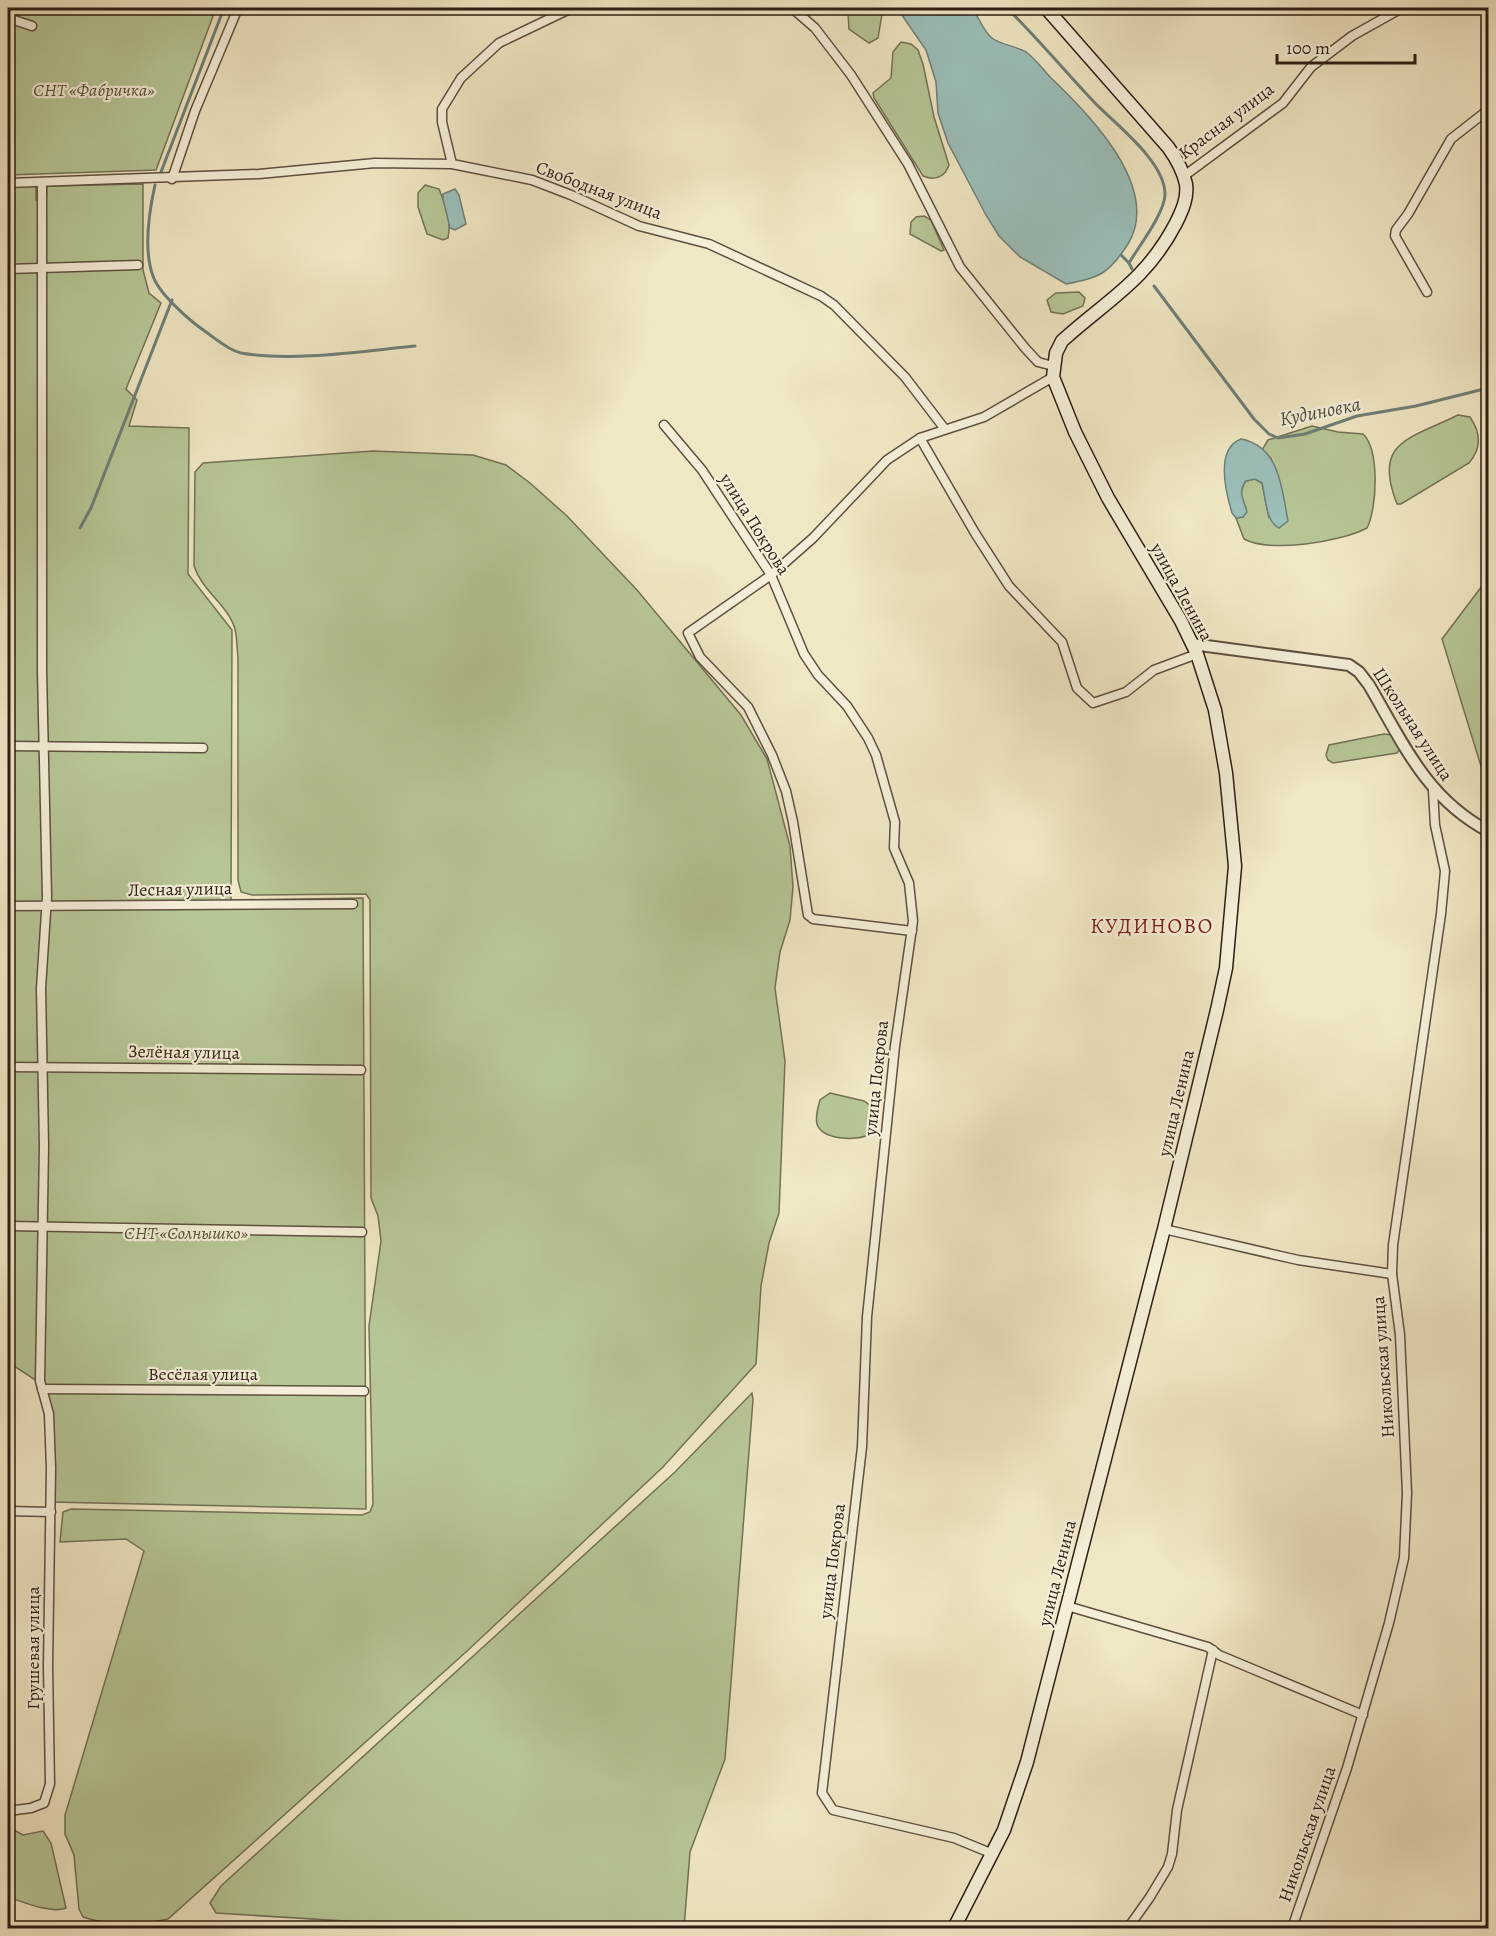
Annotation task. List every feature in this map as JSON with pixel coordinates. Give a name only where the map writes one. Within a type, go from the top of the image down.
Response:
[{"type":"main road","points":[[1046,8],[1168,147],[1184,176]]},
{"type":"main road","name":"Красная улица","points":[[1053,371],[1062,341],[1128,287],[1145,270],[1166,242],[1185,200],[1184,176]]},
{"type":"main road","name":"улица Ленина","points":[[954,1929],[993,1854],[1013,1806],[1027,1762],[1164,1229],[1226,968],[1234,878],[1233,831],[1226,773],[1215,710],[1195,649],[1089,464],[1053,371]]},
{"type":"street","points":[[172,179],[195,111],[238,8]]},
{"type":"street","points":[[452,164],[442,122],[442,110],[461,78],[499,43],[572,8]]},
{"type":"street","points":[[792,8],[815,28],[851,75],[908,164],[960,267],[1025,348],[1038,362],[1053,371],[984,417],[971,423],[944,428],[920,438],[887,460],[813,538],[771,575],[688,633],[700,657],[748,707],[772,755],[793,822],[808,915],[813,919],[912,931]]},
{"type":"street","name":"Красная улица","points":[[1184,176],[1283,103],[1311,67],[1352,36],[1402,8]]},
{"type":"street","points":[[8,18],[32,26]]},
{"type":"street","points":[[1427,292],[1395,236],[1396,230],[1408,214],[1451,139],[1488,110]]},
{"type":"street","name":"Свободная улица","points":[[8,183],[172,179],[375,163],[452,164],[532,180],[572,195],[639,226],[709,244],[821,296],[834,305],[905,376],[944,428]]},
{"type":"street","name":"Грушевая улица","points":[[8,1811],[31,1808],[44,1803],[50,1784],[48,1666],[51,1512],[49,1414],[42,1389],[41,988],[45,907],[42,182]]},
{"type":"street","points":[[8,269],[138,265]]},
{"type":"street","name":"улица Покрова","points":[[664,425],[702,470],[771,575],[804,654],[818,675],[847,706],[876,755],[895,822],[894,848],[909,884],[912,931],[895,1046],[867,1317],[862,1448],[822,1793],[825,1802],[833,1810],[954,1838],[993,1854]]},
{"type":"street","points":[[920,438],[975,533],[1010,586],[1062,642],[1070,671],[1083,695],[1093,703],[1126,692],[1154,670],[1195,649]]},
{"type":"street","name":"Школьная улица","points":[[1195,649],[1349,665],[1359,672],[1370,685],[1433,791],[1488,831]]},
{"type":"street","points":[[8,746],[203,748]]},
{"type":"street","name":"Никольская улица","points":[[1292,1929],[1363,1715],[1397,1592],[1406,1541],[1403,1394],[1392,1274],[1397,1211],[1418,1079],[1445,871],[1435,825],[1433,791]]},
{"type":"street","name":"Лесная улица","points":[[8,906],[354,904]]},
{"type":"street","name":"Зелёная улица","points":[[8,1067],[360,1070]]},
{"type":"street","points":[[8,1226],[362,1232]]},
{"type":"street","points":[[1164,1229],[1299,1260],[1392,1274]]},
{"type":"street","name":"Весёлая улица","points":[[42,1389],[364,1391]]},
{"type":"street","points":[[8,1511],[51,1512]]},
{"type":"street","points":[[1067,1606],[1170,1634],[1214,1650],[1363,1715]]},
{"type":"street","points":[[1128,1929],[1162,1877],[1172,1854],[1177,1810],[1214,1650]]},
{"type":"green space","name":"СНТ «Фабричка»","points":[[8,8],[216,8],[156,170],[8,175]]},
{"type":"green space","points":[[853,8],[883,8],[878,38],[869,43],[849,29],[848,14]]},
{"type":"green space","points":[[901,42],[911,44],[918,50],[934,117],[949,165],[942,175],[935,178],[923,176],[874,98],[873,93],[891,78],[893,52]]},
{"type":"green space","name":"СНТ «Солнышко»","points":[[143,184],[143,270],[149,293],[161,303],[126,389],[137,400],[129,426],[189,428],[188,574],[232,630],[231,900],[363,898],[366,1509],[50,1502],[47,1413],[37,1381],[8,1362],[8,187],[36,186],[36,200],[46,200],[47,186]]},
{"type":"green space","points":[[425,185],[439,189],[446,207],[449,232],[448,238],[443,240],[427,234],[418,207],[418,193]]},
{"type":"green space","points":[[924,216],[931,220],[944,250],[941,251],[910,234],[911,222],[916,217]]},
{"type":"green space","points":[[1079,292],[1085,298],[1083,306],[1063,314],[1051,312],[1047,300],[1056,293]]},
{"type":"green space","points":[[1458,415],[1470,417],[1478,435],[1478,446],[1469,463],[1401,504],[1397,504],[1390,483],[1389,467],[1393,454],[1411,437]]},
{"type":"green space","points":[[1312,426],[1338,432],[1363,434],[1368,442],[1374,466],[1375,494],[1367,528],[1340,538],[1306,544],[1271,545],[1244,539],[1236,518],[1243,517],[1246,508],[1242,488],[1246,481],[1255,479],[1262,483],[1269,518],[1271,458],[1262,450],[1268,440]]},
{"type":"green space","points":[[373,451],[473,455],[506,465],[530,483],[567,516],[637,590],[741,715],[767,759],[790,846],[793,887],[790,920],[780,952],[775,988],[785,1061],[779,1213],[769,1243],[761,1286],[756,1364],[663,1467],[466,1652],[168,1919],[136,1923],[103,1922],[83,1917],[79,1909],[74,1855],[65,1834],[65,1815],[144,1551],[126,1539],[60,1542],[63,1512],[71,1509],[362,1515],[370,1512],[373,1504],[369,1326],[381,1241],[378,1216],[371,1198],[370,900],[366,894],[252,895],[241,892],[238,880],[236,632],[232,620],[203,583],[194,566],[195,472],[203,463]]},
{"type":"green space","points":[[1488,578],[1488,789],[1442,639]]},
{"type":"green space","points":[[1384,734],[1392,735],[1400,749],[1397,753],[1333,763],[1328,760],[1326,755],[1329,745]]},
{"type":"green space","points":[[830,1093],[864,1101],[871,1106],[875,1122],[868,1135],[840,1138],[820,1129],[816,1121],[818,1106],[820,1100]]},
{"type":"green space","points":[[752,1393],[725,1759],[690,1852],[684,1928],[456,1928],[216,1913],[210,1903],[221,1886],[675,1472]]},
{"type":"green space","points":[[8,1827],[23,1835],[43,1831],[51,1843],[66,1908],[53,1910],[8,1897]]},
{"type":"water","points":[[897,8],[972,8],[989,35],[1029,55],[1084,111],[1101,132],[1129,176],[1136,200],[1136,222],[1128,244],[1109,268],[1087,279],[1066,284],[1020,257],[999,236],[948,143],[938,113],[936,82],[926,50]]},
{"type":"water","points":[[455,189],[459,195],[466,224],[455,230],[450,228],[443,194]]},
{"type":"water","points":[[1241,439],[1254,443],[1264,450],[1277,471],[1288,521],[1279,528],[1271,520],[1262,483],[1255,479],[1246,481],[1242,489],[1247,512],[1243,517],[1236,518],[1232,513],[1225,483],[1225,462],[1233,444]]},
{"type":"waterway","points":[[161,172],[224,8]]},
{"type":"waterway","name":"Кудиновка","points":[[1007,8],[1094,102],[1138,144],[1149,157],[1163,182],[1164,203],[1129,263],[1132,269]]},
{"type":"waterway","points":[[155,185],[149,219],[148,254],[156,283],[176,307],[227,347],[241,353],[305,356],[415,346]]},
{"type":"waterway","points":[[1121,255],[1129,263]]},
{"type":"waterway","name":"Кудиновка","points":[[1154,286],[1254,419],[1269,434],[1278,438],[1305,434],[1357,416],[1416,406],[1488,388]]},
{"type":"waterway","points":[[80,528],[91,508],[172,300]]},
{"type":"district","name":"КУДИНОВО","points":[[1152,926]]}]
